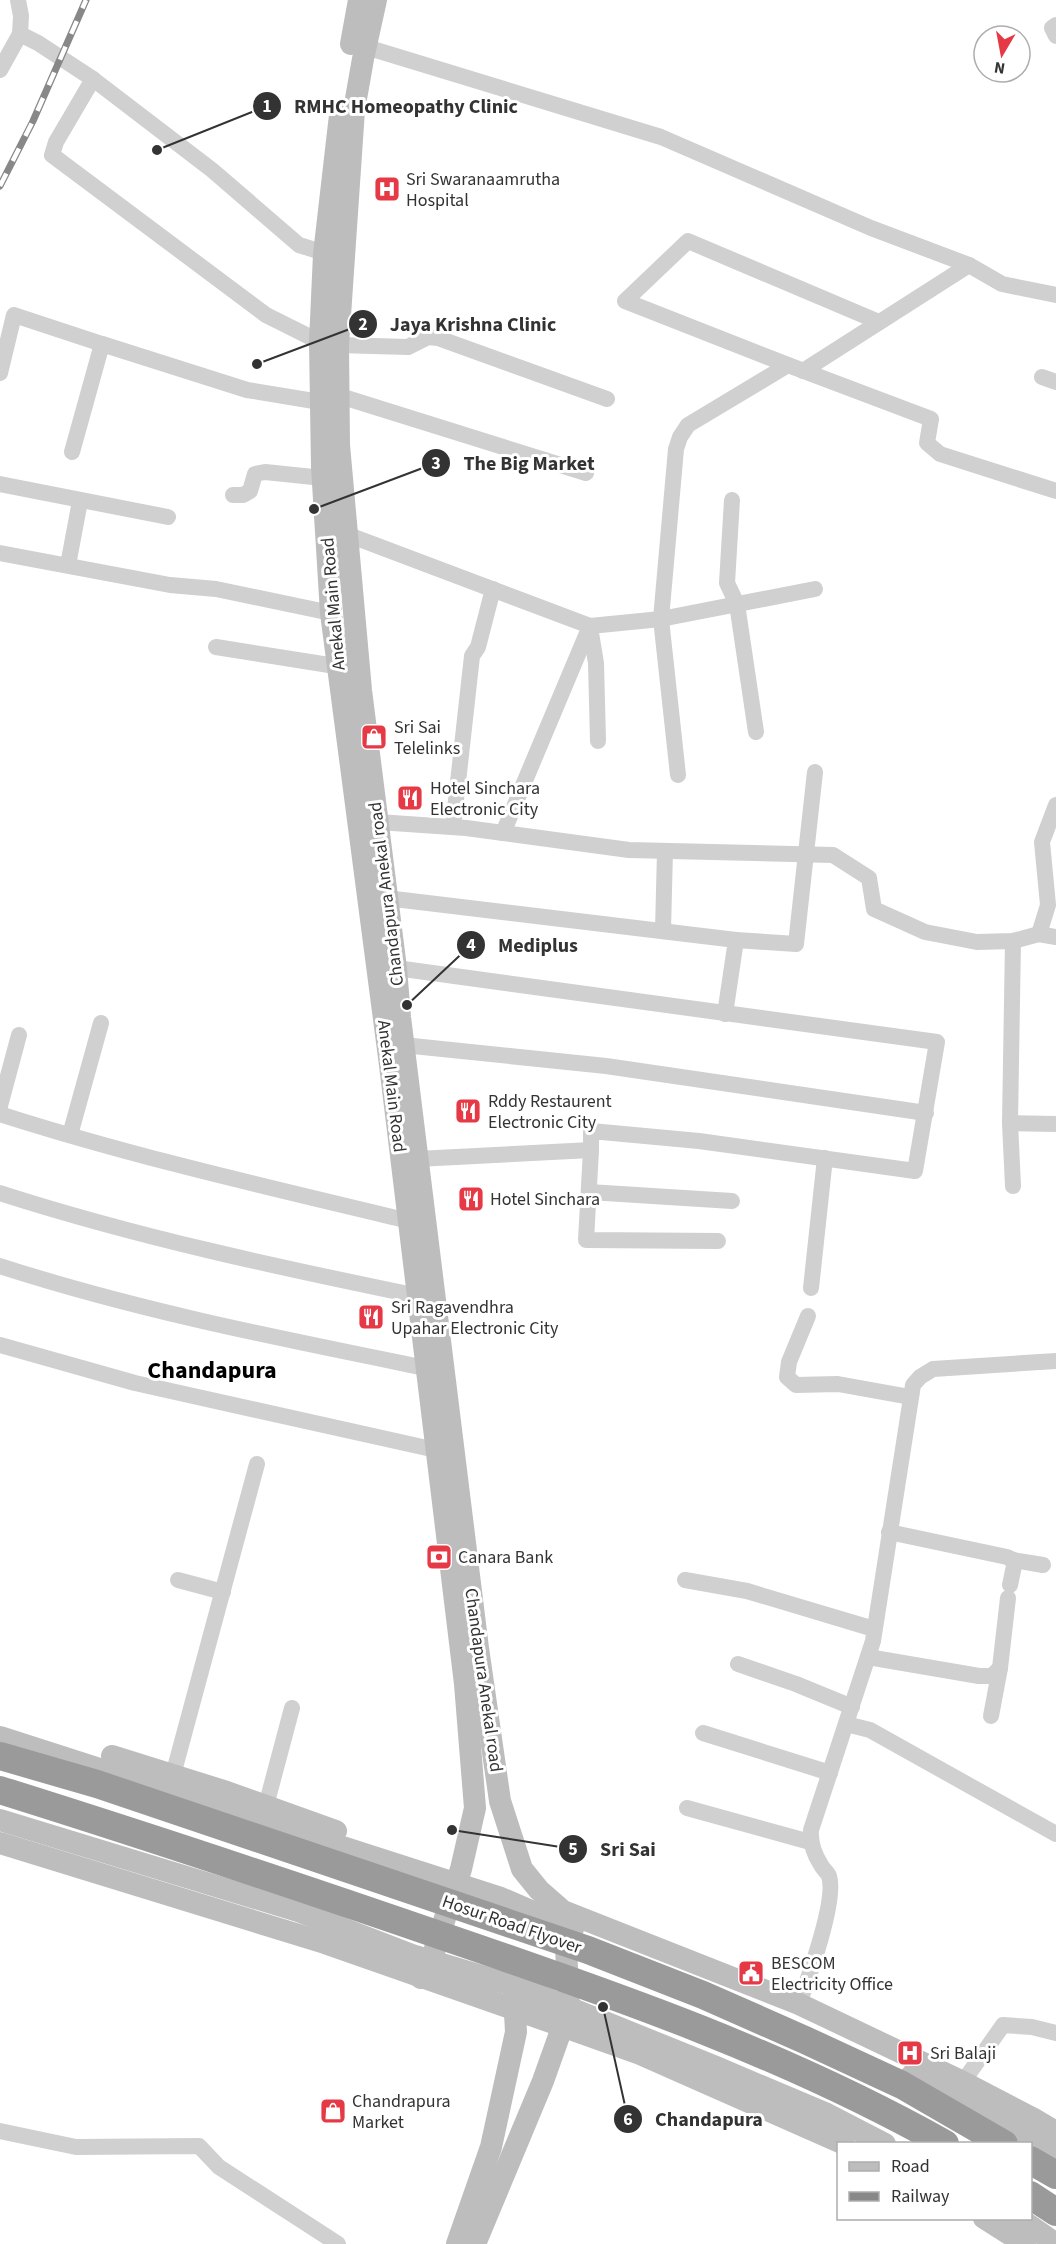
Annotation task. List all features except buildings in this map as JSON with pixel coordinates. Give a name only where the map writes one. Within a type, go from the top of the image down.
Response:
[{"type":"highway","name":"Hosur Road Flyover","points":[[0,1755],[97,1784],[588,1950],[703,1995],[827,2050],[902,2085],[1001,2142]]},
{"type":"highway","name":"Hosur Road Flyover","points":[[0,1790],[407,1924],[706,2029],[814,2078],[941,2142]]},
{"type":"highway","points":[[1032,2161],[1056,2175]]},
{"type":"highway","points":[[1032,2196],[1056,2212]]},
{"type":"main road","name":"Anekal Main Road","points":[[359,0],[332,174],[334,256],[329,344],[330,399],[323,478],[331,613],[349,668],[408,1221],[426,1368],[445,1447],[475,1808],[458,1876],[426,1970]]},
{"type":"main road","points":[[334,256],[354,110],[376,0]]},
{"type":"main road","name":"Chandapura Anekal road","points":[[330,399],[339,445],[346,534],[349,668],[378,822],[396,968],[445,1447],[500,1801],[522,1869],[564,1918]]},
{"type":"main road","points":[[0,1722],[173,1775],[264,1814],[312,1838],[458,1876]]},
{"type":"main road","points":[[0,1737],[264,1814],[350,1835],[458,1876],[501,1898],[564,1918],[799,2004],[958,2090],[1056,2156]]},
{"type":"main road","points":[[0,1820],[289,1908],[515,2011],[566,2017],[807,2106],[881,2142]]},
{"type":"main road","points":[[289,1908],[312,1838]]},
{"type":"main road","points":[[0,1843],[314,1940],[426,1970],[513,1986],[566,2017],[640,2054],[839,2142]]},
{"type":"main road","points":[[475,2244],[543,2081],[566,2017],[564,1918]]},
{"type":"main road","points":[[564,1918],[958,2090],[1054,2128]]},
{"type":"main road","points":[[457,2244],[491,2147],[516,2032],[513,1986]]},
{"type":"main road","points":[[931,2142],[958,2090]]},
{"type":"main road","points":[[987,2220],[1025,2244]]},
{"type":"main road","points":[[1022,2220],[1056,2244]]},
{"type":"street","points":[[0,70],[20,34],[21,16],[18,0]]},
{"type":"street","points":[[1056,25],[1052,28],[1056,36]]},
{"type":"street","points":[[20,34],[93,79],[212,170],[299,245],[334,256]]},
{"type":"street","points":[[366,47],[661,137],[871,228],[969,265],[1002,284],[1056,295]]},
{"type":"street","points":[[93,79],[56,142],[52,155],[266,315],[329,344],[408,347],[428,337],[438,338],[607,399]]},
{"type":"street","points":[[879,322],[688,241],[625,301],[931,419],[927,443],[940,454],[1056,491]]},
{"type":"street","points":[[678,775],[661,619],[676,449],[680,437],[688,425],[879,322],[969,265]]},
{"type":"street","points":[[0,374],[14,315],[247,390],[330,399],[586,473]]},
{"type":"street","points":[[72,452],[102,344]]},
{"type":"street","points":[[232,495],[243,495],[250,491],[255,474],[265,472],[323,478]]},
{"type":"street","points":[[0,484],[168,517]]},
{"type":"street","points":[[732,500],[726,583],[737,604],[756,732]]},
{"type":"street","points":[[68,565],[81,501]]},
{"type":"street","points":[[346,534],[590,626],[661,619],[815,589]]},
{"type":"street","points":[[0,553],[170,585],[216,589],[331,613]]},
{"type":"street","points":[[453,827],[472,656],[478,647],[493,589]]},
{"type":"street","points":[[590,626],[596,663],[598,741]]},
{"type":"street","points":[[503,833],[590,626]]},
{"type":"street","points":[[216,647],[349,668]]},
{"type":"street","points":[[386,898],[736,940],[796,945],[815,772]]},
{"type":"street","points":[[1039,934],[1048,905],[1042,842],[1056,805]]},
{"type":"street","points":[[378,822],[453,827],[628,850],[833,855],[869,878],[874,909],[925,932],[977,942],[1013,941],[1039,934],[1056,937]]},
{"type":"street","points":[[663,930],[665,851]]},
{"type":"street","points":[[725,1014],[736,940]]},
{"type":"street","points":[[1013,941],[1010,1123],[1013,1186]]},
{"type":"street","points":[[396,968],[937,1042],[915,1171],[699,1141],[591,1131],[586,1240],[718,1241]]},
{"type":"street","points":[[70,1136],[101,1023]]},
{"type":"street","points":[[0,1106],[19,1035]]},
{"type":"street","points":[[403,1045],[606,1066],[926,1113]]},
{"type":"street","points":[[0,1114],[70,1136],[226,1177],[408,1221]]},
{"type":"street","points":[[1010,1123],[1056,1124]]},
{"type":"street","points":[[417,1159],[591,1150]]},
{"type":"street","points":[[811,1288],[825,1158]]},
{"type":"street","points":[[589,1192],[732,1201]]},
{"type":"street","points":[[0,1193],[65,1214],[277,1267],[418,1296]]},
{"type":"street","points":[[0,1266],[43,1280],[210,1324],[426,1368]]},
{"type":"street","points":[[808,1316],[788,1370],[787,1377],[796,1385],[838,1384],[910,1397]]},
{"type":"street","points":[[0,1345],[135,1383],[445,1447]]},
{"type":"street","points":[[799,2004],[816,1957],[829,1904],[830,1877],[820,1864],[810,1842],[811,1830],[868,1657],[902,1465],[913,1385],[920,1377],[933,1369],[1056,1361]]},
{"type":"street","points":[[173,1775],[257,1464]]},
{"type":"street","points":[[889,1533],[1042,1565]]},
{"type":"street","points":[[992,1716],[1013,1560]]},
{"type":"street","points":[[178,1580],[223,1592]]},
{"type":"street","points":[[685,1580],[747,1591],[874,1629]]},
{"type":"street","points":[[868,1657],[979,1676],[992,1676],[1000,1668]]},
{"type":"street","points":[[738,1664],[852,1707]]},
{"type":"street","points":[[264,1814],[292,1708]]},
{"type":"street","points":[[846,1724],[870,1730],[1056,1833]]},
{"type":"street","points":[[703,1733],[830,1773]]},
{"type":"street","points":[[687,1808],[810,1842]]},
{"type":"street","points":[[958,2090],[1003,2025],[1032,2027],[1056,2033]]},
{"type":"street","points":[[0,2131],[76,2147],[199,2146],[219,2167],[338,2244]]},
{"type":"railway","points":[[0,186],[33,121],[86,0]]},
{"type":"place","name":"RMHC Homeopathy Clinic","points":[[157,150]]},
{"type":"place","name":"Sri Swaranaamrutha Hospital","points":[[387,189]]},
{"type":"place","name":"Jaya Krishna Clinic","points":[[257,364]]},
{"type":"place","name":"The Big Market","points":[[314,509]]},
{"type":"place","name":"Sri Sai Telelinks","points":[[374,737]]},
{"type":"place","name":"Hotel Sinchara Electronic City","points":[[410,798]]},
{"type":"place","name":"Mediplus","points":[[407,1005]]},
{"type":"place","name":"Rddy Restaurent Electronic City","points":[[468,1111]]},
{"type":"place","name":"Hotel Sinchara","points":[[471,1199]]},
{"type":"place","name":"Sri Ragavendhra Upahar Electronic City","points":[[371,1317]]},
{"type":"place","name":"Canara Bank","points":[[439,1557]]},
{"type":"place","name":"Sri Sai","points":[[452,1830]]},
{"type":"place","name":"BESCOM Electricity Office","points":[[751,1973]]},
{"type":"place","name":"Chandapura","points":[[603,2007]]},
{"type":"place","name":"Sri Balaji","points":[[910,2053]]},
{"type":"place","name":"Chandrapura Market","points":[[333,2111]]},
{"type":"district","name":"Chandapura","points":[[212,1370]]}]
